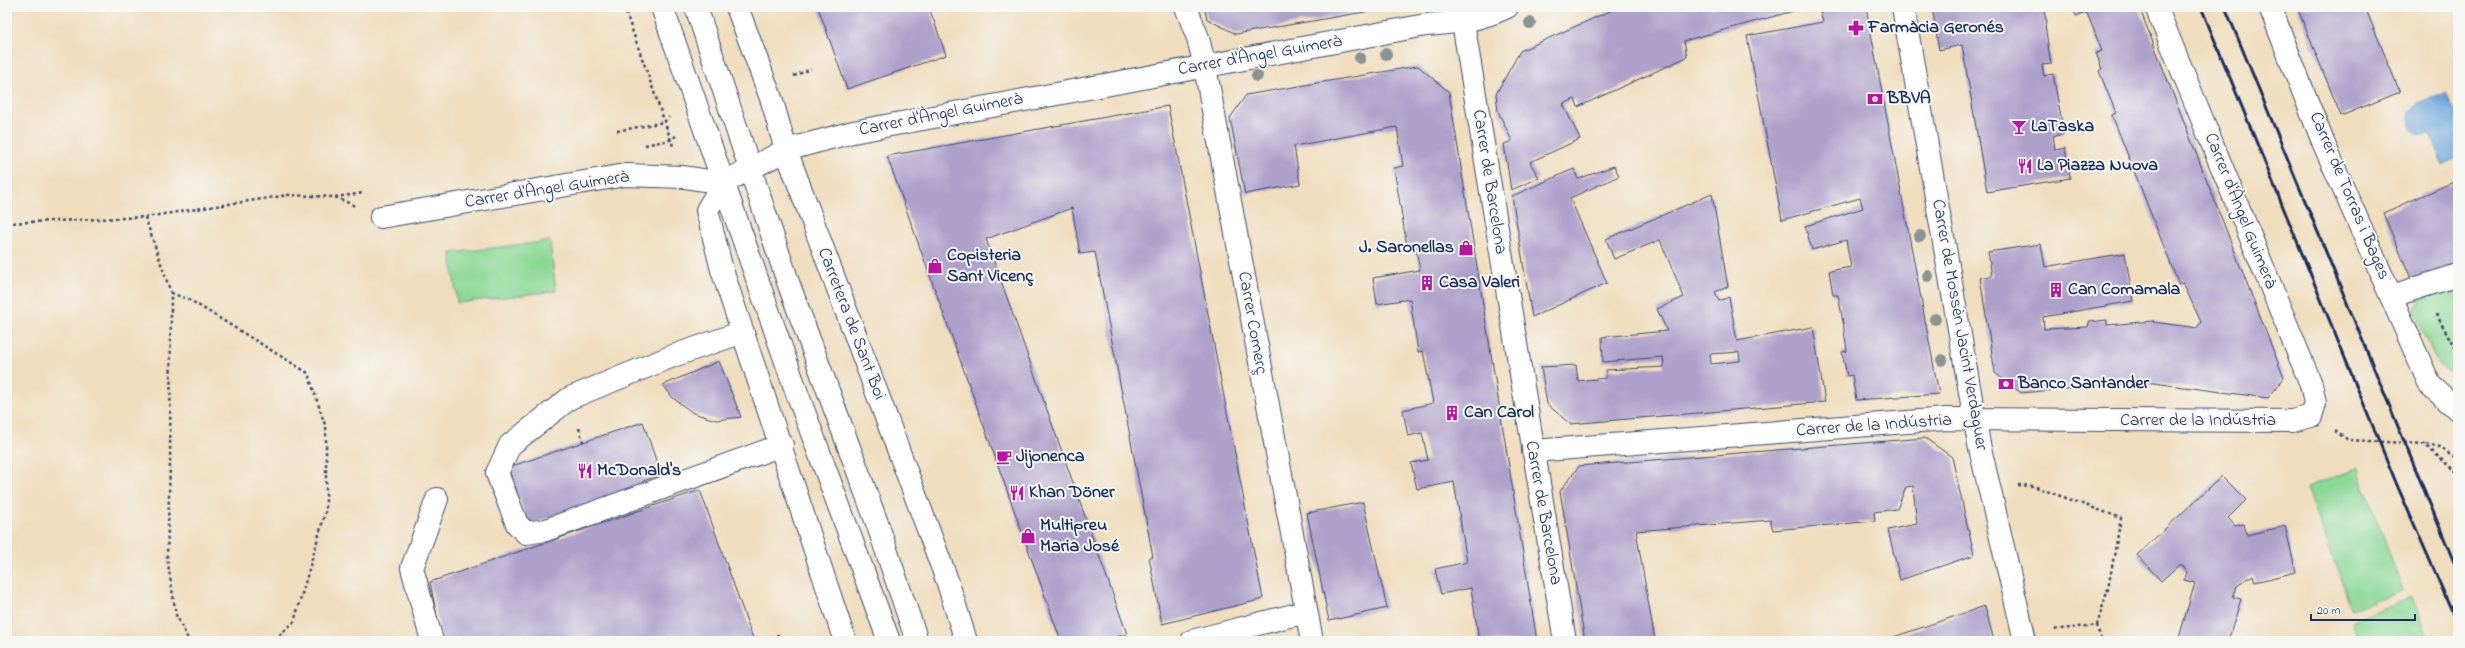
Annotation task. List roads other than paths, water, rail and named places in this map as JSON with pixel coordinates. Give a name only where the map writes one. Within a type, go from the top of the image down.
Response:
[{"type":"street","points":[[662,7],[831,487],[889,641]]},
{"type":"street","points":[[696,7],[789,285],[876,523],[917,641]]},
{"type":"street","name":"Carretera de Sant Boi","points":[[737,7],[772,101],[786,150],[948,580],[966,641]]},
{"type":"street","name":"Carrer Comerç","points":[[1186,7],[1198,38],[1205,67],[1312,641]]},
{"type":"street","name":"Carrer d'Àngel Guimerà","points":[[381,217],[625,175],[684,177],[723,183],[751,170],[786,150],[853,132],[1426,25],[1460,14],[1491,14],[1507,7]]},
{"type":"street","name":"Carrer de Mossèn Jacint Verdaguer","points":[[1903,7],[1970,384],[1974,420],[2024,638]]},
{"type":"street","name":"Carrer d'Àngel Guimerà","points":[[2156,7],[2311,384],[2314,403],[2311,416]]},
{"type":"street","name":"Carrer de Torras i Bages","points":[[2270,7],[2323,142],[2430,385],[2458,410]]},
{"type":"street","name":"Carrer de Barcelona","points":[[1460,14],[1565,641]]},
{"type":"street","points":[[723,183],[706,210],[722,270],[782,445],[845,641]]},
{"type":"street","points":[[2392,296],[2422,288],[2458,275]]},
{"type":"street","points":[[743,332],[673,356],[570,398],[510,445],[497,473],[517,524],[526,533],[546,530],[782,445]]},
{"type":"street","name":"Carrer de la Indústria","points":[[1533,451],[1946,419],[2292,421],[2311,416]]},
{"type":"street","points":[[432,641],[412,568],[437,499]]},
{"type":"street","points":[[1192,641],[1304,602]]},
{"type":"water","points":[[2446,93],[2458,119],[2458,158],[2443,165],[2431,134],[2425,135],[2416,133],[2411,128],[2409,123],[2409,112],[2418,103]]},
{"type":"railway","points":[[2201,7],[2397,485],[2458,625]]},
{"type":"railway","points":[[2225,7],[2458,572]]},
{"type":"place","name":"Farmàcia Geronés","points":[[1856,28]]},
{"type":"place","name":"BBVA","points":[[1875,99]]},
{"type":"place","name":"LaTaska","points":[[2019,127]]},
{"type":"place","name":"La Piazza Nuova","points":[[2025,166]]},
{"type":"place","name":"J. Saronellas","points":[[1466,248]]},
{"type":"place","name":"Copisteria Sant Vicenç","points":[[935,266]]},
{"type":"place","name":"Casa Valeri","points":[[1427,283]]},
{"type":"place","name":"Can Comamala","points":[[2056,290]]},
{"type":"place","name":"Banco Santander","points":[[2006,384]]},
{"type":"place","name":"Can Carol","points":[[1452,413]]},
{"type":"place","name":"Jijonenca","points":[[1004,457]]},
{"type":"place","name":"McDonald's","points":[[585,471]]},
{"type":"place","name":"Khan Döner","points":[[1017,493]]},
{"type":"place","name":"Multipreu Maria José","points":[[1028,536]]}]
